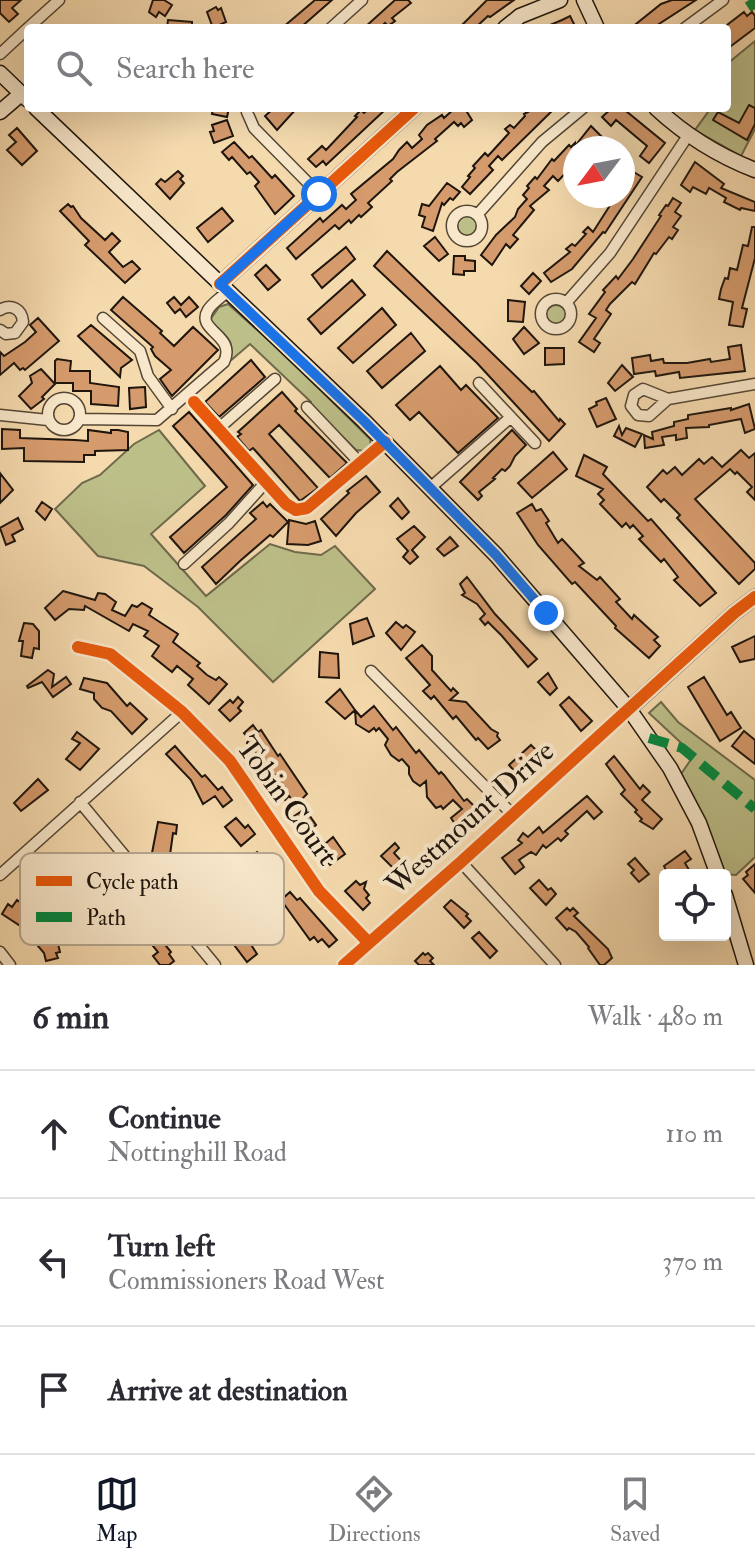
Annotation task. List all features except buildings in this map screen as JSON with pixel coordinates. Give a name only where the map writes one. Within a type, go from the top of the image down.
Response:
[{"type":"main road","points":[[510,24],[520,16],[560,0]]},
{"type":"main road","points":[[584,0],[595,24]]},
{"type":"main road","points":[[0,73],[24,97],[0,112]]},
{"type":"main road","points":[[40,112],[385,442],[496,555],[629,709],[670,768],[699,823],[716,869]]},
{"type":"main road","points":[[224,288],[319,194],[410,112]]},
{"type":"main road","points":[[661,112],[689,134],[735,162],[755,170]]},
{"type":"main road","points":[[629,709],[755,597]]},
{"type":"main road","points":[[731,915],[746,965]]},
{"type":"street","points":[[32,24],[59,0]]},
{"type":"street","points":[[335,24],[362,0]]},
{"type":"street","points":[[690,24],[723,0]]},
{"type":"street","points":[[0,54],[24,32]]},
{"type":"street","points":[[247,112],[254,128],[319,194]]},
{"type":"street","points":[[477,215],[542,142],[578,112]]},
{"type":"street","points":[[566,303],[610,253],[689,134]]},
{"type":"street","points":[[79,419],[148,421],[157,420],[172,409],[224,362],[228,353],[226,344],[205,319],[224,288]]},
{"type":"street","points":[[0,310],[15,307],[23,322],[15,333],[6,334],[0,330]]},
{"type":"street","points":[[103,318],[140,351],[148,376],[172,409]]},
{"type":"street","points":[[218,429],[275,379]]},
{"type":"street","points":[[479,383],[535,443]]},
{"type":"street","points":[[668,399],[755,384]]},
{"type":"street","points":[[0,415],[48,420],[55,428],[64,430],[73,427],[79,419],[79,408],[66,398],[51,404],[48,420]]},
{"type":"street","points":[[194,402],[286,504],[296,510],[307,508],[385,442]]},
{"type":"street","points":[[307,407],[360,463]]},
{"type":"street","points":[[430,488],[511,417]]},
{"type":"street","points":[[184,564],[229,523],[266,482]]},
{"type":"street","name":"Tobin Court","points":[[78,647],[110,654],[182,712],[230,761],[319,891],[369,943]]},
{"type":"street","points":[[371,671],[513,815]]},
{"type":"street","name":"Westmount Drive","points":[[350,963],[629,709]]},
{"type":"street","points":[[24,853],[182,712]]},
{"type":"street","points":[[80,802],[122,853]]},
{"type":"street","points":[[0,875],[20,857]]},
{"type":"street","points":[[461,862],[555,965]]},
{"type":"street","points":[[198,945],[215,965]]},
{"type":"street","points":[[0,952],[10,965]]},
{"type":"green space","points":[[755,41],[755,129],[741,156],[695,130],[708,112],[731,112],[731,61]]},
{"type":"green space","points":[[467,216],[474,219],[477,226],[474,233],[467,236],[460,233],[457,226],[460,219]]},
{"type":"green space","points":[[228,304],[281,351],[370,439],[371,447],[365,451],[356,450],[250,344],[229,362],[230,343],[210,320],[219,307]]},
{"type":"green space","points":[[556,305],[563,308],[566,315],[563,322],[556,325],[549,322],[546,315],[549,308]]},
{"type":"green space","points":[[159,430],[205,486],[151,534],[206,596],[270,544],[295,552],[321,555],[335,546],[375,589],[273,682],[198,607],[144,566],[98,556],[55,509],[82,483],[100,475],[134,444]]},
{"type":"green space","points":[[661,702],[678,722],[755,780],[755,857],[736,875],[731,875],[731,869],[721,869],[681,774],[694,755],[649,713]]},
{"type":"marked path","points":[[749,0],[755,9]]},
{"type":"marked path","points":[[649,738],[682,748],[755,809]]},
{"type":"cycle path","points":[[220,284],[410,112]]},
{"type":"cycle path","points":[[194,402],[286,504],[296,510],[307,508],[385,442]]},
{"type":"cycle path","points":[[344,965],[755,597]]},
{"type":"cycle path","points":[[78,647],[110,654],[182,712],[230,761],[319,891],[369,943]]},
{"type":"route","points":[[319,194],[220,284],[364,421],[496,555],[546,613]]}]
